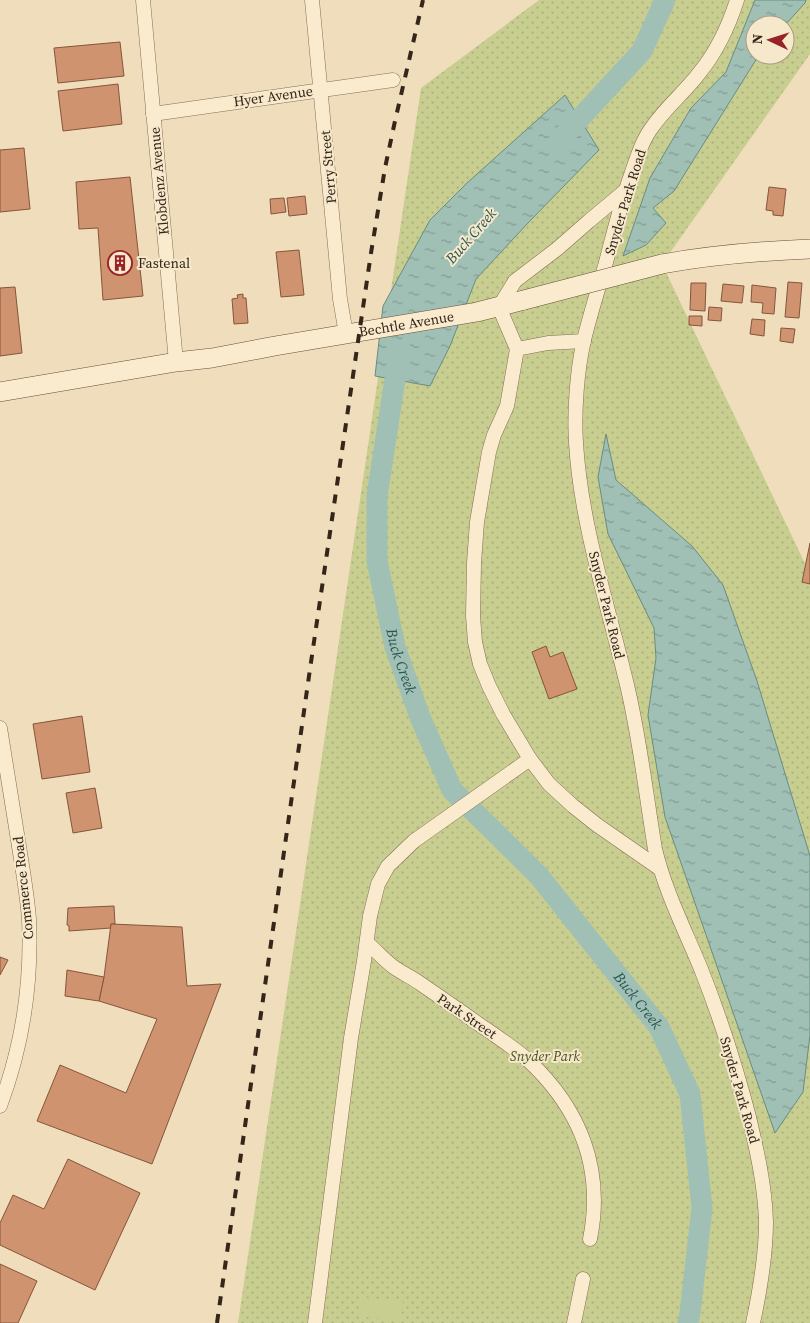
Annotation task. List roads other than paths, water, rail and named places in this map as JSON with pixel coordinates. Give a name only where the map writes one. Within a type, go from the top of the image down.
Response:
[{"type":"main road","name":"Bechtle Avenue","points":[[0,392],[176,362],[212,358],[477,312],[662,264],[755,252],[810,249]]},
{"type":"street","name":"Klobdenz Avenue","points":[[143,0],[176,362]]},
{"type":"street","name":"Perry Street","points":[[312,0],[340,299],[346,334]]},
{"type":"street","name":"Snyder Park Road","points":[[737,0],[714,53],[700,73],[667,108],[642,144],[625,191],[584,340],[579,367],[576,442],[578,467],[597,568],[628,686],[659,868],[702,971],[730,1050],[743,1093],[755,1144],[763,1185],[766,1221],[765,1250],[753,1323]]},
{"type":"street","name":"Hyer Avenue","points":[[153,114],[394,80]]},
{"type":"street","points":[[625,191],[516,281],[499,307],[516,349],[507,406],[494,435],[489,452],[477,522],[473,616],[475,642],[488,686],[530,759],[550,784],[573,806],[597,826],[659,868]]},
{"type":"street","points":[[516,349],[548,343],[584,340]]},
{"type":"street","name":"Commerce Road","points":[[0,728],[24,885],[29,947],[27,990],[22,1028],[18,1048],[0,1106]]},
{"type":"street","points":[[315,1323],[352,1038],[370,916],[378,884],[388,866],[414,841],[530,759]]},
{"type":"street","name":"Park Street","points":[[367,943],[395,968],[427,988],[528,1060],[547,1079],[563,1100],[584,1140],[591,1164],[595,1208],[590,1239]]},
{"type":"street","points":[[574,1323],[583,1279]]},
{"type":"water","points":[[755,0],[806,0],[794,15],[749,15]]},
{"type":"water","points":[[745,25],[745,65],[753,65],[674,191],[653,208],[666,223],[646,245],[623,256],[650,178],[691,108],[726,72]]},
{"type":"water","points":[[565,95],[599,150],[476,279],[450,346],[430,386],[375,376],[383,306],[430,220],[467,183]]},
{"type":"water","points":[[606,434],[616,480],[692,546],[723,585],[757,681],[810,856],[810,1035],[803,1092],[775,1133],[665,817],[648,715],[656,658],[654,628],[608,534],[598,477]]},
{"type":"waterway","name":"Buck Creek","points":[[560,140],[642,51],[665,0]]},
{"type":"waterway","name":"Buck Creek","points":[[403,353],[397,366],[377,496],[377,561],[395,647],[420,717],[452,790],[539,876],[659,1027],[690,1094],[702,1208],[688,1323]]},
{"type":"railway","points":[[217,1323],[371,253],[385,168],[423,0]]},
{"type":"place","name":"Fastenal","points":[[120,263]]},
{"type":"park label","name":"Snyder Park","points":[[545,1056]]}]
